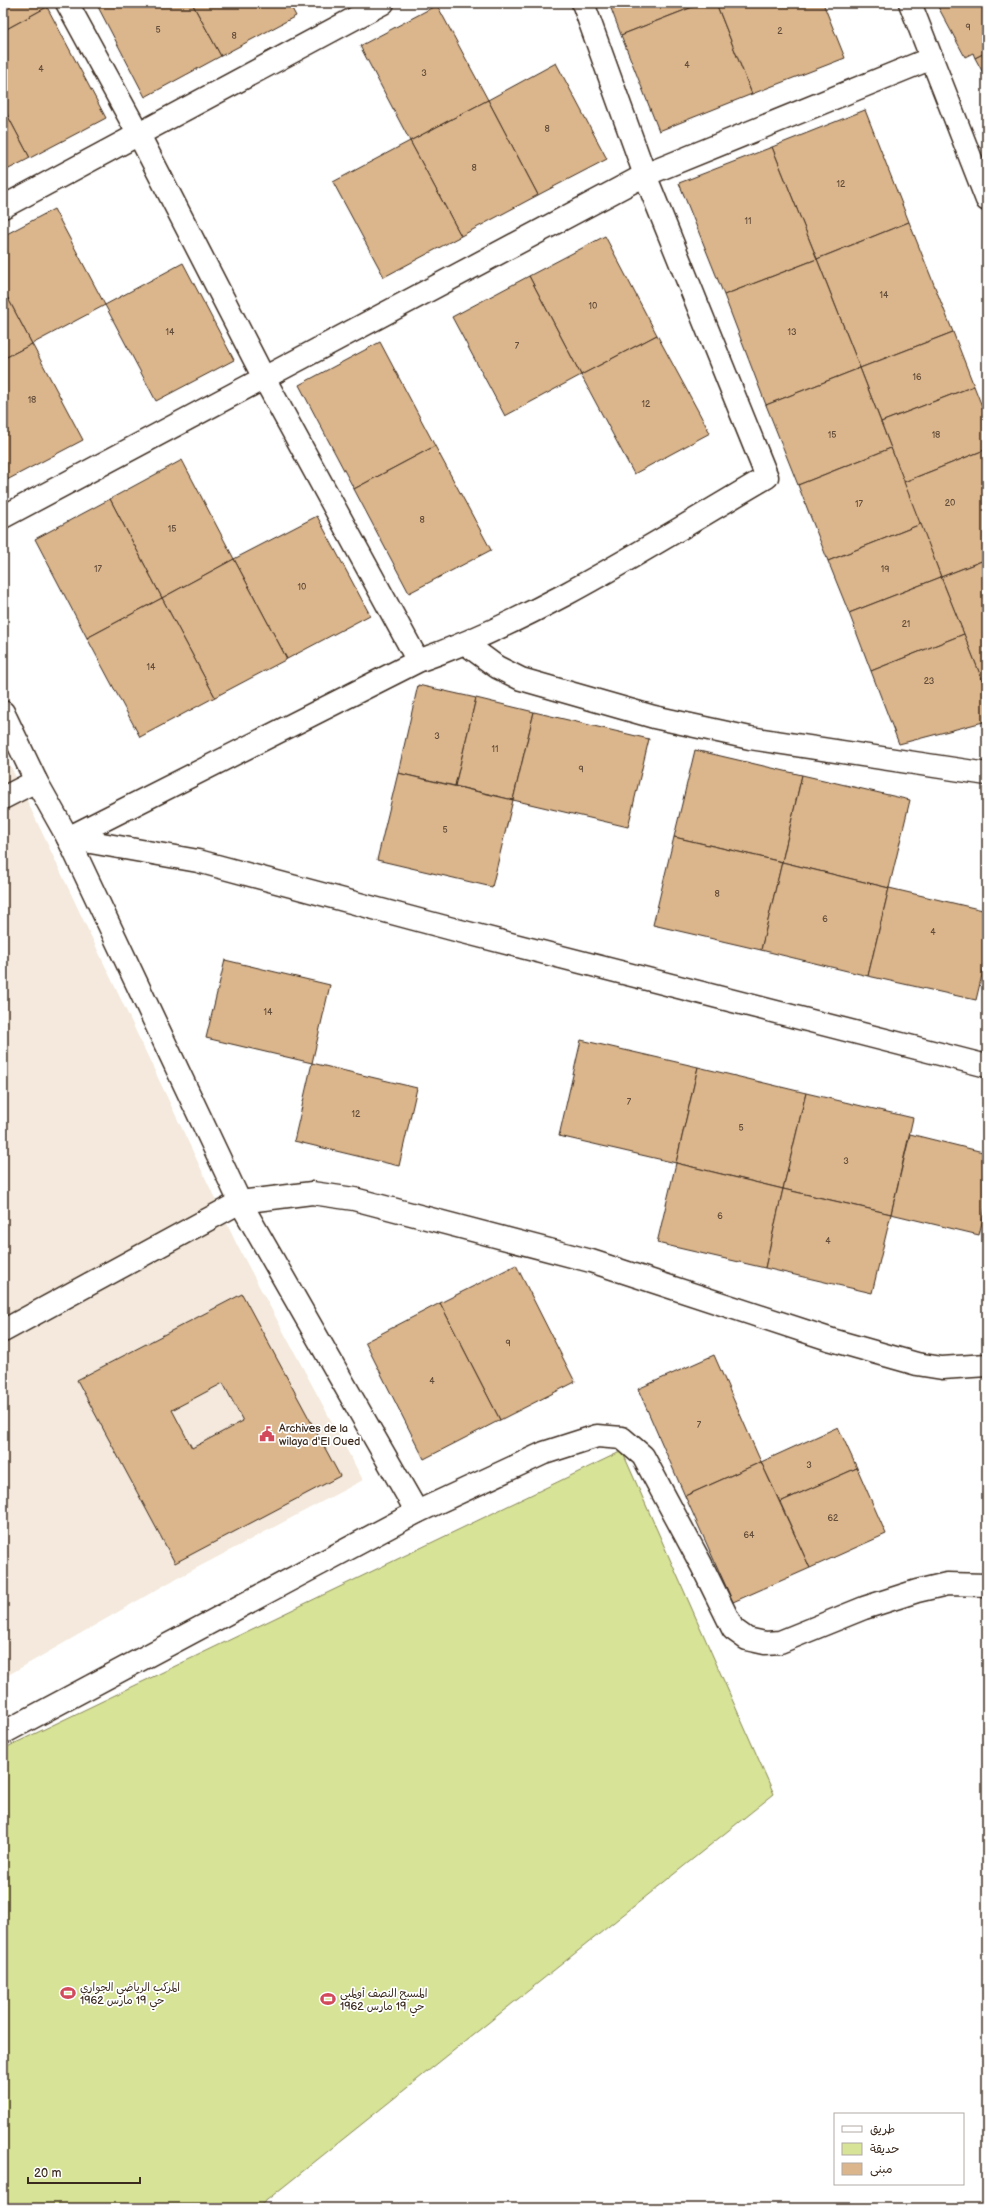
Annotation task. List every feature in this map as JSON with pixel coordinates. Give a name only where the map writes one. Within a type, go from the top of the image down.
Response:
[{"type":"street","points":[[67,3],[139,135],[264,378],[418,661]]},
{"type":"street","points":[[3,207],[383,3]]},
{"type":"street","points":[[68,838],[418,661],[466,644],[589,581],[767,477],[645,175],[583,3]]},
{"type":"street","points":[[910,3],[985,187]]},
{"type":"street","points":[[3,517],[645,175],[932,58]]},
{"type":"street","points":[[466,644],[498,667],[521,679],[654,717],[750,738],[987,774]]},
{"type":"street","points":[[3,712],[36,781],[68,838],[240,1202],[417,1512]]},
{"type":"street","points":[[3,798],[36,781]]},
{"type":"street","points":[[68,838],[198,861],[464,932],[987,1066]]},
{"type":"street","points":[[3,1331],[240,1202],[312,1193],[354,1199],[590,1261],[832,1340],[917,1364],[942,1368],[987,1365]]},
{"type":"street","points":[[3,1733],[417,1512],[544,1453],[582,1439],[597,1436],[622,1438],[643,1456],[701,1564],[733,1629],[747,1639],[765,1643],[780,1642],[864,1608],[917,1591],[947,1584],[987,1585]]},
{"type":"shaded area","points":[[3,750],[237,1245],[363,1480],[170,1582],[3,1678]]},
{"type":"green space","name":"المسبح النصف أولمبي حي 19 مارس 1962","points":[[622,1451],[774,1794],[257,2208],[3,2208],[3,1749]]},
{"type":"building","points":[[3,3],[44,3],[47,7],[3,31]]},
{"type":"building","points":[[96,3],[192,3],[221,56],[145,97]]},
{"type":"building","points":[[192,3],[289,3],[296,16],[221,56]]},
{"type":"building","points":[[609,3],[703,3],[621,35]]},
{"type":"building","points":[[703,3],[716,3],[752,94],[659,131],[621,35]]},
{"type":"building","points":[[716,3],[823,3],[845,58],[752,94]]},
{"type":"building","points":[[936,3],[987,3],[987,52],[975,58],[973,53],[965,57]]},
{"type":"building","points":[[437,5],[488,100],[410,141],[360,46]]},
{"type":"building","points":[[47,7],[106,118],[30,158],[3,107],[3,31]]},
{"type":"building","points":[[987,52],[987,80],[975,58]]},
{"type":"building","points":[[556,63],[607,159],[538,195],[488,100]]},
{"type":"building","points":[[488,100],[538,195],[461,236],[410,141]]},
{"type":"building","points":[[3,107],[30,158],[3,172]]},
{"type":"building","points":[[865,110],[909,222],[817,259],[772,147]]},
{"type":"building","points":[[410,141],[461,236],[384,277],[333,182]]},
{"type":"building","points":[[772,147],[817,259],[724,295],[679,183]]},
{"type":"building","points":[[54,209],[105,305],[32,344],[3,289],[3,236]]},
{"type":"building","points":[[909,222],[953,332],[860,368],[817,259]]},
{"type":"building","points":[[605,236],[657,335],[581,375],[529,276]]},
{"type":"building","points":[[817,259],[860,368],[766,405],[724,295]]},
{"type":"building","points":[[183,263],[234,360],[156,401],[105,305]]},
{"type":"building","points":[[529,276],[581,375],[505,416],[452,317]]},
{"type":"building","points":[[3,289],[32,344],[3,359]]},
{"type":"building","points":[[953,332],[974,386],[881,422],[860,368]]},
{"type":"building","points":[[657,335],[710,433],[634,474],[581,375]]},
{"type":"building","points":[[380,342],[435,446],[354,489],[299,385]]},
{"type":"building","points":[[32,344],[83,440],[5,481],[3,477],[3,359]]},
{"type":"building","points":[[860,368],[891,448],[798,485],[766,405]]},
{"type":"building","points":[[974,386],[987,419],[987,449],[904,482],[881,422]]},
{"type":"building","points":[[435,446],[491,550],[409,593],[354,489]]},
{"type":"building","points":[[891,448],[921,524],[828,561],[798,485]]},
{"type":"building","points":[[987,449],[987,559],[941,577],[904,482]]},
{"type":"building","points":[[182,460],[234,559],[162,598],[110,499]]},
{"type":"building","points":[[110,499],[162,598],[87,638],[35,539]]},
{"type":"building","points":[[317,516],[370,615],[287,659],[234,559]]},
{"type":"building","points":[[921,524],[941,577],[849,613],[828,561]]},
{"type":"building","points":[[234,559],[287,659],[215,697],[162,598]]},
{"type":"building","points":[[987,559],[987,692],[941,577]]},
{"type":"building","points":[[941,577],[964,634],[871,671],[849,613]]},
{"type":"building","points":[[162,598],[215,697],[140,737],[87,638]]},
{"type":"building","points":[[964,634],[987,692],[987,721],[899,744],[871,671]]},
{"type":"building","points":[[418,685],[476,698],[455,786],[398,773]]},
{"type":"building","points":[[476,698],[534,712],[513,800],[455,786]]},
{"type":"building","points":[[534,712],[649,739],[628,827],[513,800]]},
{"type":"building","points":[[695,750],[802,775],[782,862],[674,837]]},
{"type":"building","points":[[398,773],[513,800],[492,887],[377,860]]},
{"type":"building","points":[[802,775],[910,800],[889,888],[782,862]]},
{"type":"building","points":[[674,837],[782,862],[761,950],[653,925]]},
{"type":"building","points":[[782,862],[889,888],[868,976],[761,950]]},
{"type":"building","points":[[889,888],[987,911],[987,954],[976,1000],[868,976]]},
{"type":"building","points":[[225,960],[330,985],[312,1063],[206,1038]]},
{"type":"building","points":[[581,1040],[698,1067],[676,1163],[559,1136]]},
{"type":"building","points":[[312,1063],[417,1088],[399,1166],[294,1141]]},
{"type":"building","points":[[698,1067],[806,1093],[783,1189],[676,1163]]},
{"type":"building","points":[[806,1093],[913,1118],[891,1214],[783,1189]]},
{"type":"building","points":[[910,1134],[987,1153],[987,1201],[979,1235],[891,1214]]},
{"type":"building","points":[[676,1163],[783,1189],[765,1268],[657,1243]]},
{"type":"building","points":[[783,1189],[891,1214],[872,1293],[765,1268]]},
{"type":"building","points":[[516,1265],[575,1382],[500,1420],[440,1303]]},
{"type":"building","name":"Archives de la wilaya d'El Oued","points":[[242,1294],[340,1476],[175,1563],[77,1380]],"holes":[[[223,1383],[243,1421],[192,1448],[172,1410]]]},
{"type":"building","points":[[440,1303],[500,1420],[424,1459],[365,1342]]},
{"type":"building","points":[[714,1355],[761,1462],[685,1496],[638,1389]]},
{"type":"building","points":[[838,1427],[857,1468],[780,1502],[761,1462]]},
{"type":"building","points":[[761,1462],[810,1568],[733,1602],[685,1496]]},
{"type":"building","points":[[857,1468],[886,1534],[810,1568],[780,1502]]},
{"type":"place","name":"Archives de la wilaya d'El Oued","points":[[267,1434]]},
{"type":"place","name":"المركب الرياضي الجواري حي 19 مارس 1962","points":[[68,1993]]},
{"type":"place","name":"المسبح النصف أولمبي حي 19 مارس 1962","points":[[328,1999]]}]
